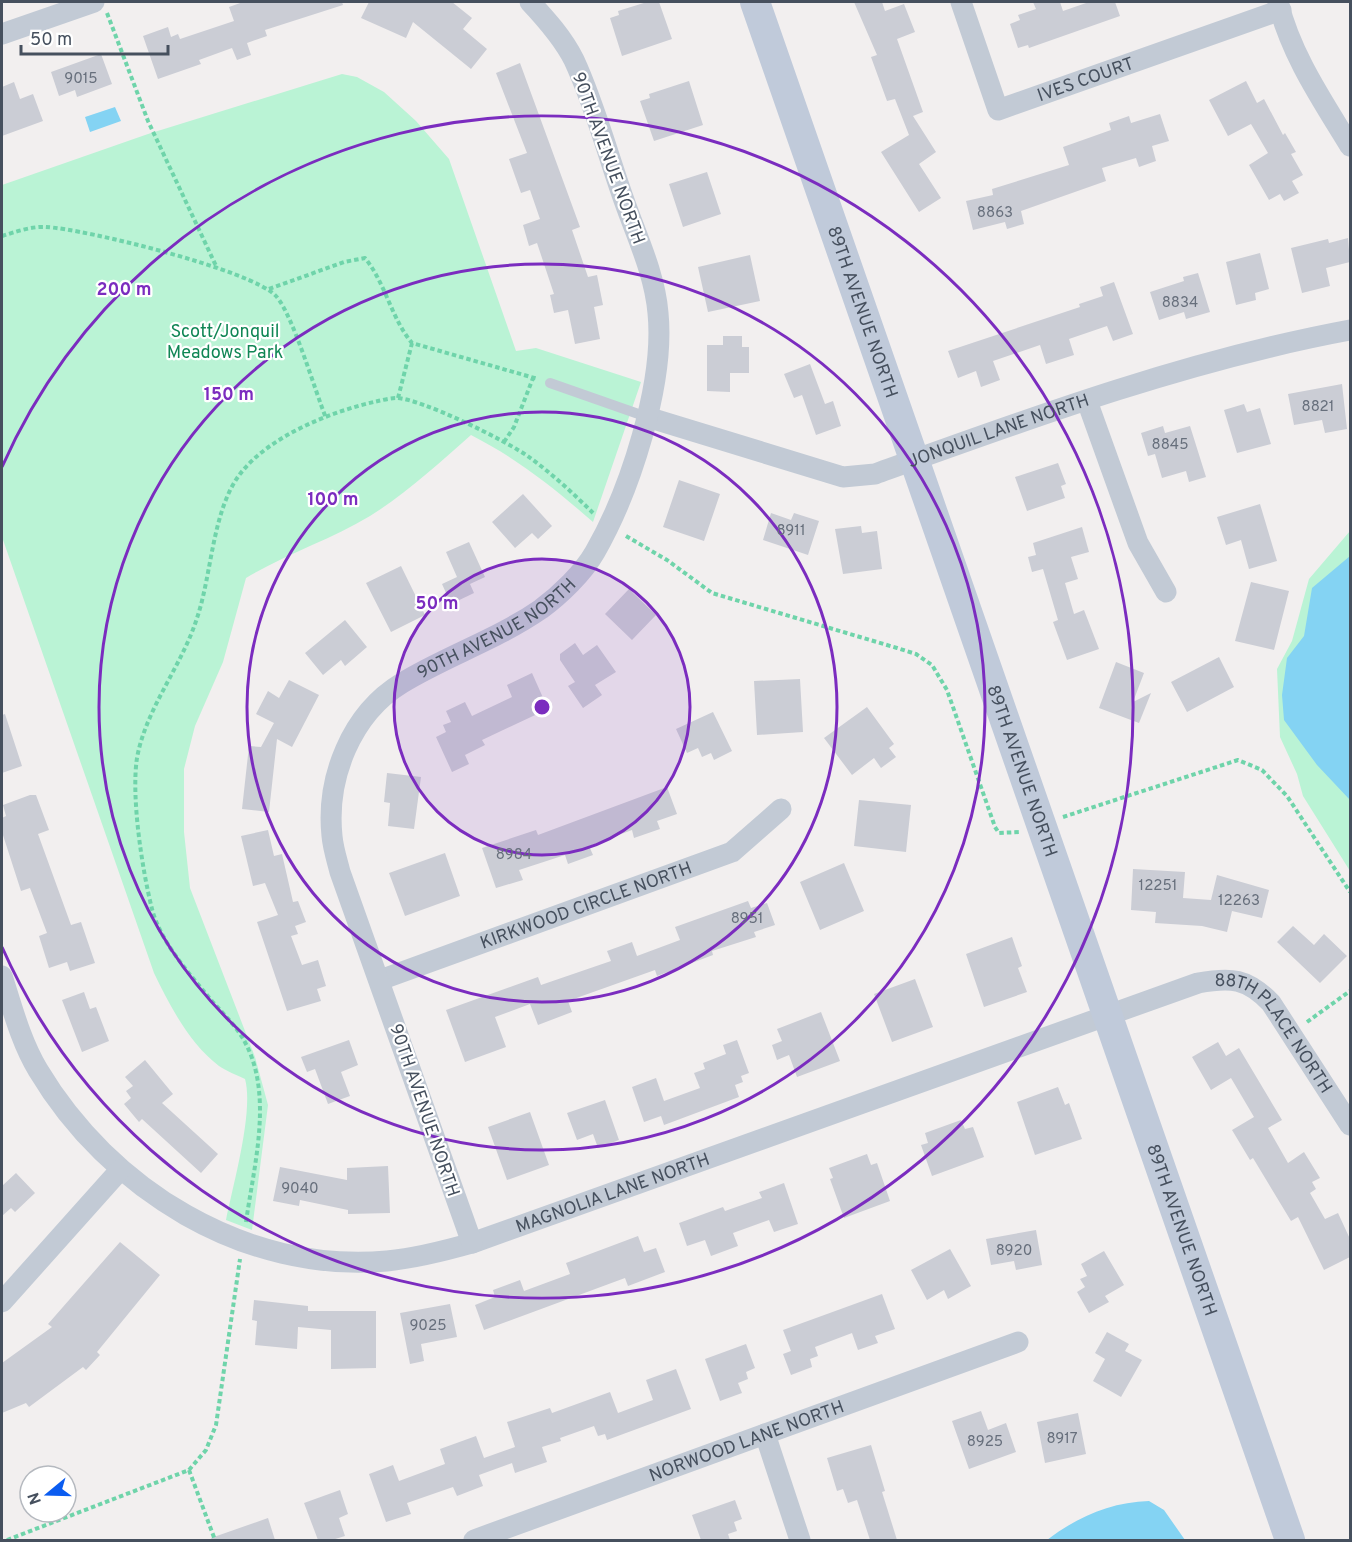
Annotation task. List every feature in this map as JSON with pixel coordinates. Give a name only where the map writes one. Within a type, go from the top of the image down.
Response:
[{"type":"street","name":"90TH AVENUE NORTH","points":[[472,1243],[340,872],[332,838],[331,804],[339,768],[350,736],[372,709],[399,684],[541,609],[568,584],[593,555],[608,525],[646,417],[659,361],[658,311],[646,262],[573,59],[551,24],[530,2]]},
{"type":"street","name":"89TH AVENUE NORTH","points":[[755,2],[1290,1540]]},
{"type":"street","name":"IVES COURT","points":[[961,2],[998,110],[1280,6]]},
{"type":"street","points":[[1280,6],[1293,44],[1316,92],[1350,146]]},
{"type":"street","points":[[2,34],[100,7]]},
{"type":"street","name":"JONQUIL LANE NORTH","points":[[646,417],[843,477],[875,474],[1087,401],[1212,362],[1299,339],[1350,330]]},
{"type":"street","points":[[1087,401],[1138,543],[1166,592]]},
{"type":"street","name":"KIRKWOOD CIRCLE NORTH","points":[[380,980],[732,852],[781,809]]},
{"type":"street","name":"MAGNOLIA LANE NORTH","points":[[2,976],[8,1018],[37,1068],[87,1138],[120,1170],[171,1206],[243,1243],[281,1253],[330,1260],[386,1261],[429,1255],[472,1243],[1108,1016]]},
{"type":"street","name":"88TH PLACE NORTH","points":[[1108,1016],[1198,983],[1219,979],[1240,981],[1257,989],[1271,1003],[1350,1125]]},
{"type":"street","points":[[2,1302],[120,1170]]},
{"type":"street","name":"NORWOOD LANE NORTH","points":[[483,1539],[1018,1342]]},
{"type":"street","points":[[765,1434],[800,1540]]},
{"type":"lane","points":[[550,383],[646,417]]},
{"type":"path","points":[[100,7],[148,121],[218,268]]},
{"type":"path","points":[[2,237],[43,226],[69,230],[133,244],[218,268],[269,289],[278,299],[326,418]]},
{"type":"path","points":[[269,289],[344,262],[364,258],[375,271],[400,329],[412,344],[550,383]]},
{"type":"path","points":[[398,398],[412,344]]},
{"type":"path","points":[[504,442],[514,427],[533,378]]},
{"type":"path","points":[[7,1540],[189,1470],[206,1450],[216,1425],[258,1142],[260,1095],[257,1073],[242,1038],[170,947],[153,912],[142,855],[136,789],[138,757],[149,722],[184,655],[198,616],[231,488],[254,458],[270,445],[307,425],[326,418],[375,402],[398,398],[441,413],[504,442],[528,456],[608,525],[667,560],[712,593],[916,654],[932,665],[947,690],[994,827],[999,833],[1005,834],[1024,831]]},
{"type":"path","points":[[1068,815],[1239,760],[1262,770],[1287,796],[1350,892]]},
{"type":"path","points":[[1291,1034],[1350,991]]},
{"type":"path","points":[[189,1470],[215,1540]]},
{"type":"green space","name":"Scott/Jonquil Meadows Park","points":[[342,74],[357,77],[384,92],[416,121],[449,159],[516,351],[536,348],[641,382],[593,522],[535,475],[471,435],[410,488],[370,516],[246,578],[223,662],[195,726],[184,769],[184,832],[190,888],[255,1057],[268,1105],[252,1230],[226,1220],[245,1128],[247,1093],[245,1079],[219,1066],[198,1046],[174,1011],[154,973],[2,537],[2,185],[148,134]]},
{"type":"green space","points":[[1350,531],[1350,871],[1303,796],[1297,774],[1280,737],[1277,669],[1292,641],[1309,579]]},
{"type":"water","points":[[115,107],[121,121],[90,132],[85,117]]},
{"type":"water","points":[[1350,556],[1350,800],[1317,765],[1284,720],[1282,695],[1287,658],[1304,636],[1312,588]]},
{"type":"water","points":[[1149,1501],[1164,1510],[1185,1540],[1047,1540],[1070,1524],[1095,1512],[1121,1504]]},
{"type":"building","points":[[243,2],[342,2],[343,5],[265,30],[267,36],[247,43],[251,55],[237,60],[232,48],[199,60],[201,64],[158,79],[143,36],[168,27],[171,37],[178,34],[180,39],[234,21],[229,7]]},
{"type":"building","points":[[369,2],[452,2],[472,18],[463,29],[487,49],[471,69],[413,22],[406,38],[361,18]]},
{"type":"building","points":[[647,2],[659,2],[672,39],[622,56],[610,18],[619,15],[618,11]]},
{"type":"building","points":[[854,2],[882,2],[885,11],[904,4],[915,32],[897,39],[923,112],[913,116],[936,152],[919,164],[941,198],[919,212],[881,152],[909,135],[895,99],[887,101],[871,57],[877,55]]},
{"type":"building","points":[[1033,2],[1060,2],[1063,11],[1089,2],[1115,2],[1120,16],[1029,48],[1028,45],[1018,48],[1010,24],[1020,20],[1018,15],[1036,9]]},
{"type":"building","points":[[101,54],[112,84],[77,97],[75,90],[59,96],[51,72]]},
{"type":"building","points":[[520,63],[580,227],[572,230],[588,277],[597,275],[603,305],[594,307],[600,339],[575,344],[568,310],[554,313],[550,295],[554,294],[537,243],[529,246],[523,225],[540,219],[530,190],[521,193],[509,159],[527,153],[496,73]]},
{"type":"building","points":[[689,81],[703,125],[654,141],[640,101],[650,98],[649,94]]},
{"type":"building","points":[[1246,81],[1257,103],[1264,99],[1283,135],[1285,133],[1296,152],[1291,154],[1303,175],[1292,181],[1299,193],[1284,201],[1280,194],[1269,200],[1249,165],[1268,153],[1251,124],[1228,136],[1209,100]]},
{"type":"building","points":[[14,82],[20,99],[33,94],[43,121],[2,136],[2,87]]},
{"type":"building","points":[[1160,114],[1169,141],[1152,146],[1156,161],[1139,167],[1136,158],[1102,168],[1106,181],[1021,211],[1024,224],[1007,229],[1005,222],[973,230],[966,201],[993,195],[992,189],[1069,165],[1063,147],[1111,130],[1109,123],[1129,116],[1131,123]]},
{"type":"building","points":[[707,172],[721,214],[683,227],[669,184]]},
{"type":"building","points":[[1348,238],[1350,262],[1326,268],[1330,286],[1302,293],[1291,248],[1328,239],[1329,243]]},
{"type":"building","points":[[1260,253],[1269,289],[1255,293],[1256,300],[1236,305],[1226,262]]},
{"type":"building","points":[[750,255],[760,301],[708,312],[698,267]]},
{"type":"building","points":[[1198,273],[1210,312],[1186,319],[1184,312],[1159,320],[1150,292],[1184,281],[1183,277]]},
{"type":"building","points":[[1114,282],[1133,334],[1113,341],[1107,326],[1069,339],[1074,355],[1046,364],[1040,345],[993,361],[1000,380],[981,387],[976,371],[958,378],[948,351],[1080,307],[1079,304],[1103,296],[1100,287]]},
{"type":"building","points":[[723,336],[742,336],[742,347],[749,347],[749,373],[730,373],[730,392],[707,391],[707,345],[723,345]]},
{"type":"building","points":[[810,364],[825,404],[833,401],[841,426],[816,435],[802,395],[794,398],[784,374]]},
{"type":"building","points":[[1342,384],[1347,429],[1325,433],[1322,420],[1294,425],[1288,394]]},
{"type":"building","points":[[1244,404],[1247,412],[1260,408],[1271,444],[1237,453],[1224,410]]},
{"type":"building","points":[[1163,426],[1165,433],[1190,426],[1206,477],[1189,482],[1186,471],[1162,478],[1155,454],[1148,456],[1141,433]]},
{"type":"building","points":[[1058,463],[1066,484],[1061,486],[1065,498],[1027,511],[1015,477]]},
{"type":"building","points":[[679,480],[720,494],[704,541],[663,527]]},
{"type":"building","points":[[523,494],[552,526],[538,539],[532,533],[515,548],[492,522]]},
{"type":"building","points":[[1260,504],[1277,561],[1249,569],[1241,540],[1226,545],[1217,517]]},
{"type":"building","points":[[771,513],[791,520],[794,513],[819,521],[808,555],[763,540]]},
{"type":"building","points":[[861,526],[862,533],[877,531],[882,569],[843,574],[835,529]]},
{"type":"building","points":[[1082,527],[1089,552],[1071,557],[1078,579],[1065,583],[1074,614],[1084,610],[1099,649],[1067,660],[1053,622],[1058,620],[1043,569],[1032,572],[1028,557],[1036,555],[1033,543]]},
{"type":"building","points":[[469,542],[485,577],[470,584],[474,593],[451,604],[442,584],[457,577],[446,552]]},
{"type":"building","points":[[401,566],[425,615],[391,632],[366,583]]},
{"type":"building","points":[[1251,582],[1289,591],[1274,650],[1235,641]]},
{"type":"building","points":[[629,589],[656,615],[632,640],[605,614]]},
{"type":"building","points":[[345,620],[367,647],[345,666],[341,660],[323,675],[305,653]]},
{"type":"building","points":[[575,643],[583,655],[597,645],[616,672],[595,685],[602,695],[583,708],[568,686],[575,682],[560,660],[560,654]]},
{"type":"building","points":[[1219,657],[1234,687],[1187,712],[1171,682]]},
{"type":"building","points":[[1116,662],[1144,673],[1133,702],[1151,693],[1139,723],[1099,708]]},
{"type":"building","points":[[532,673],[548,709],[482,740],[485,745],[465,755],[469,764],[452,772],[436,737],[446,732],[443,725],[451,722],[446,711],[465,702],[472,716],[512,697],[507,685]]},
{"type":"building","points":[[800,679],[803,732],[757,735],[754,681]]},
{"type":"building","points":[[289,680],[319,695],[292,747],[277,739],[269,812],[242,809],[249,746],[261,747],[274,723],[256,714],[268,691],[279,698]]},
{"type":"building","points":[[867,707],[894,744],[889,748],[896,757],[881,768],[874,758],[852,775],[824,738]]},
{"type":"building","points":[[713,712],[732,751],[714,760],[711,753],[702,757],[698,748],[687,753],[676,729]]},
{"type":"building","points":[[5,714],[22,766],[2,773],[2,715]]},
{"type":"building","points":[[387,773],[421,777],[414,829],[388,826],[390,803],[384,802]]},
{"type":"building","points":[[667,787],[677,814],[657,821],[660,829],[634,838],[632,830],[589,846],[593,855],[568,864],[565,855],[519,870],[523,880],[496,888],[482,848],[536,830],[538,835]]},
{"type":"building","points":[[36,795],[49,830],[38,834],[71,925],[81,922],[95,963],[70,971],[67,962],[49,968],[39,936],[47,933],[30,888],[21,891],[2,832],[2,818],[6,816],[3,805]]},
{"type":"building","points":[[859,800],[911,805],[906,852],[854,846]]},
{"type":"building","points":[[268,830],[274,856],[282,854],[293,902],[298,901],[306,922],[295,926],[298,934],[291,936],[302,965],[318,960],[326,986],[317,989],[321,1001],[287,1011],[257,922],[278,915],[265,883],[253,886],[241,836]]},
{"type":"building","points":[[445,853],[460,896],[405,916],[389,873]]},
{"type":"building","points":[[844,863],[864,911],[820,930],[800,882]]},
{"type":"building","points":[[1133,869],[1185,872],[1183,898],[1211,900],[1217,875],[1269,890],[1262,918],[1232,911],[1227,932],[1202,926],[1155,923],[1156,912],[1131,910]]},
{"type":"building","points":[[748,901],[751,908],[767,903],[775,925],[754,932],[756,937],[712,951],[713,955],[657,976],[655,970],[568,1001],[572,1012],[538,1025],[530,1004],[495,1017],[506,1047],[465,1062],[446,1010],[538,977],[541,985],[611,961],[607,951],[632,942],[637,956],[680,940],[675,927]]},
{"type":"building","points":[[1293,926],[1314,945],[1324,934],[1347,956],[1320,983],[1277,942]]},
{"type":"building","points":[[1012,937],[1022,966],[1018,968],[1027,992],[984,1007],[966,954]]},
{"type":"building","points":[[915,979],[933,1027],[892,1042],[874,994]]},
{"type":"building","points":[[84,992],[90,1009],[96,1007],[109,1041],[82,1052],[62,1000]]},
{"type":"building","points":[[821,1012],[840,1061],[797,1077],[789,1055],[777,1060],[772,1045],[782,1041],[777,1029]]},
{"type":"building","points":[[349,1040],[358,1065],[341,1072],[350,1096],[328,1104],[315,1069],[307,1072],[301,1057]]},
{"type":"building","points":[[737,1040],[749,1073],[741,1076],[743,1082],[735,1085],[739,1097],[664,1125],[661,1116],[644,1122],[632,1087],[656,1078],[664,1101],[700,1088],[694,1073],[705,1069],[703,1063],[726,1054],[723,1045]]},
{"type":"building","points":[[1218,1042],[1226,1056],[1239,1048],[1282,1120],[1268,1128],[1288,1163],[1304,1152],[1320,1178],[1312,1182],[1316,1189],[1310,1193],[1325,1219],[1338,1213],[1350,1239],[1350,1257],[1324,1270],[1298,1217],[1291,1221],[1253,1158],[1250,1160],[1232,1130],[1254,1117],[1231,1078],[1211,1090],[1192,1057]]},
{"type":"building","points":[[145,1060],[173,1094],[162,1103],[218,1154],[201,1173],[142,1119],[139,1122],[124,1104],[131,1098],[126,1091],[133,1086],[125,1077]]},
{"type":"building","points":[[1058,1087],[1065,1105],[1069,1103],[1082,1139],[1035,1155],[1017,1102]]},
{"type":"building","points":[[605,1100],[619,1140],[598,1148],[593,1134],[577,1140],[567,1113]]},
{"type":"building","points":[[530,1112],[549,1165],[507,1180],[488,1127]]},
{"type":"building","points":[[961,1120],[965,1129],[973,1127],[984,1157],[932,1176],[921,1145],[928,1143],[925,1133]]},
{"type":"building","points":[[867,1154],[871,1165],[877,1163],[890,1201],[844,1218],[830,1179],[833,1178],[829,1168]]},
{"type":"building","points":[[388,1166],[390,1213],[348,1214],[348,1210],[300,1200],[299,1206],[273,1201],[280,1167],[347,1180],[347,1168]]},
{"type":"building","points":[[16,1173],[35,1193],[15,1212],[11,1208],[2,1216],[2,1186]]},
{"type":"building","points":[[784,1183],[798,1224],[774,1232],[769,1220],[733,1233],[738,1246],[711,1256],[705,1240],[687,1246],[679,1223],[723,1207],[725,1211],[762,1198],[759,1192]]},
{"type":"building","points":[[1036,1230],[1042,1265],[1016,1270],[1014,1261],[991,1265],[986,1239]]},
{"type":"building","points":[[638,1236],[644,1252],[656,1248],[665,1272],[628,1286],[625,1278],[484,1330],[475,1305],[495,1297],[493,1290],[520,1280],[524,1291],[570,1274],[566,1263]]},
{"type":"building","points":[[120,1242],[160,1275],[97,1352],[100,1355],[86,1370],[83,1367],[29,1407],[26,1403],[2,1413],[2,1363],[52,1327],[48,1324]]},
{"type":"building","points":[[950,1249],[971,1286],[948,1299],[944,1290],[927,1300],[911,1270]]},
{"type":"building","points":[[1104,1251],[1124,1285],[1105,1296],[1109,1302],[1089,1313],[1077,1292],[1085,1287],[1080,1279],[1087,1276],[1081,1264]]},
{"type":"building","points":[[882,1294],[895,1329],[875,1336],[878,1343],[858,1350],[852,1333],[815,1347],[818,1356],[810,1359],[812,1367],[791,1375],[783,1354],[791,1351],[783,1330]]},
{"type":"building","points":[[254,1300],[308,1306],[308,1311],[376,1311],[376,1368],[331,1369],[331,1330],[298,1327],[297,1349],[255,1345],[257,1321],[252,1320]]},
{"type":"building","points":[[450,1304],[457,1337],[421,1344],[424,1361],[410,1364],[400,1313]]},
{"type":"building","points":[[1107,1332],[1129,1344],[1125,1351],[1142,1360],[1121,1397],[1093,1381],[1105,1359],[1095,1353]]},
{"type":"building","points":[[746,1344],[755,1368],[746,1372],[748,1379],[738,1383],[742,1393],[720,1401],[705,1359]]},
{"type":"building","points":[[676,1369],[691,1409],[607,1440],[605,1434],[598,1436],[594,1426],[560,1438],[561,1441],[542,1447],[547,1462],[515,1473],[512,1463],[479,1475],[483,1486],[457,1496],[453,1487],[407,1503],[411,1514],[386,1522],[369,1474],[393,1465],[399,1481],[445,1464],[440,1449],[476,1436],[484,1458],[515,1447],[507,1422],[550,1408],[552,1413],[610,1392],[618,1413],[653,1400],[646,1380]]},
{"type":"building","points":[[981,1411],[988,1430],[1006,1423],[1016,1452],[969,1469],[952,1421]]},
{"type":"building","points":[[1078,1413],[1086,1454],[1045,1463],[1037,1422]]},
{"type":"building","points":[[871,1445],[897,1540],[870,1540],[857,1500],[848,1503],[843,1489],[837,1491],[827,1458]]},
{"type":"building","points":[[340,1490],[348,1514],[339,1518],[345,1536],[332,1540],[318,1540],[304,1503]]},
{"type":"building","points":[[735,1500],[742,1519],[734,1522],[737,1531],[728,1534],[730,1540],[701,1540],[692,1515]]},
{"type":"building","points":[[268,1518],[275,1540],[212,1540],[211,1538]]}]
